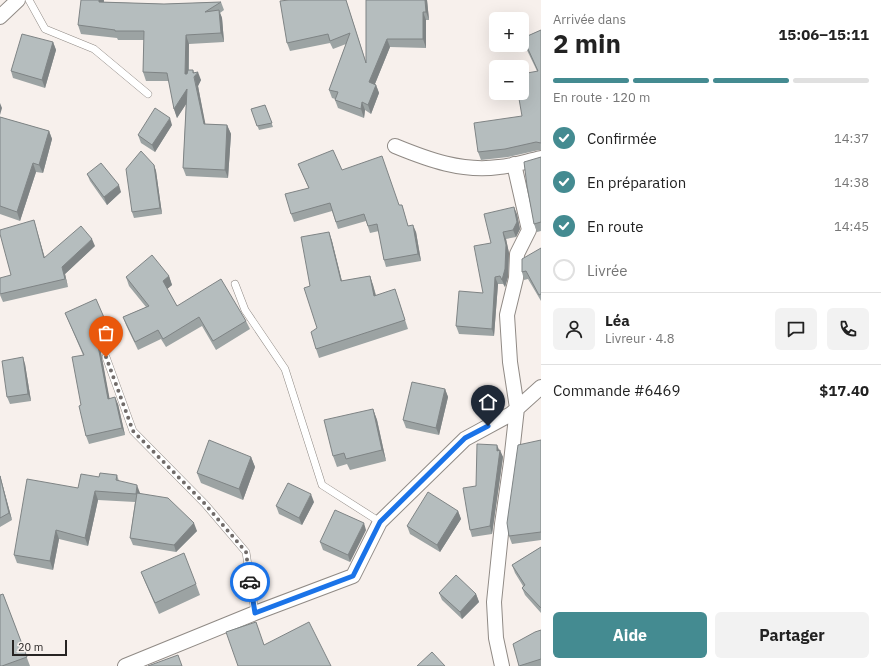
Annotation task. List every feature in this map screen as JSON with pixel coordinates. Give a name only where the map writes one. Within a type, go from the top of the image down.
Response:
[{"type":"street","points":[[0,17],[18,0]]},
{"type":"street","points":[[395,146],[432,161],[464,168],[499,167],[541,158]]},
{"type":"street","points":[[502,666],[496,638],[494,602],[502,524],[517,408],[510,362],[507,315],[516,278],[518,254],[529,230],[514,164]]},
{"type":"street","points":[[126,666],[255,613],[353,576],[380,522],[465,438],[511,414],[541,387]]},
{"type":"lane","points":[[29,0],[45,29],[94,49],[148,94]]},
{"type":"lane","points":[[235,284],[245,310],[285,369],[322,485],[380,522]]},
{"type":"lane","points":[[106,357],[133,431],[205,504],[246,552],[255,613]]},
{"type":"building","points":[[81,0],[164,4],[221,2],[205,12],[219,10],[221,33],[186,35],[185,74],[187,74],[188,70],[193,70],[193,73],[198,72],[194,77],[204,124],[227,125],[225,170],[183,168],[187,89],[174,109],[167,73],[143,72],[144,31],[115,31],[78,25]]},
{"type":"building","points":[[346,0],[366,63],[366,0],[425,0],[426,12],[423,12],[423,39],[387,39],[369,82],[376,85],[368,105],[362,102],[361,109],[335,100],[338,92],[329,90],[350,33],[330,41],[328,34],[287,43],[280,1]]},
{"type":"building","points":[[541,30],[541,143],[536,142],[505,149],[478,152],[474,123],[522,116],[519,100],[529,100],[529,73],[538,71],[529,51],[529,35]]},
{"type":"building","points":[[22,34],[53,42],[42,80],[11,71]]},
{"type":"building","points":[[265,105],[272,123],[257,126],[251,109]]},
{"type":"building","points":[[155,108],[170,118],[152,145],[138,135]]},
{"type":"building","points":[[0,117],[49,131],[39,165],[33,163],[17,212],[0,206]]},
{"type":"building","points":[[333,150],[342,170],[382,156],[399,205],[402,205],[408,226],[413,225],[418,254],[384,260],[377,224],[368,226],[364,214],[336,222],[330,203],[291,214],[285,194],[309,188],[298,164]]},
{"type":"building","points":[[141,151],[154,165],[160,208],[132,212],[126,169]]},
{"type":"building","points":[[541,157],[541,222],[534,224],[524,162]]},
{"type":"building","points":[[101,163],[119,185],[104,197],[87,174]]},
{"type":"building","points":[[514,207],[517,222],[513,230],[503,232],[506,245],[505,269],[502,280],[500,276],[495,277],[492,329],[456,326],[459,291],[483,293],[474,246],[491,243],[484,214]]},
{"type":"building","points":[[34,220],[44,258],[81,226],[92,239],[62,267],[65,279],[0,294],[0,278],[11,275],[0,230]]},
{"type":"building","points":[[329,232],[341,281],[370,276],[374,296],[395,289],[405,320],[316,349],[311,332],[317,328],[304,288],[310,286],[301,237]]},
{"type":"building","points":[[541,248],[541,294],[539,295],[526,271],[522,272],[522,259]]},
{"type":"building","points":[[152,255],[169,276],[163,281],[177,306],[221,279],[246,321],[213,341],[199,317],[163,339],[158,330],[135,342],[123,317],[149,306],[126,277]]},
{"type":"building","points":[[96,299],[109,329],[96,335],[108,399],[115,397],[122,428],[86,436],[79,406],[81,405],[72,357],[84,355],[65,313]]},
{"type":"building","points":[[23,357],[28,394],[7,397],[2,361]]},
{"type":"building","points":[[412,382],[445,389],[436,428],[403,420]]},
{"type":"building","points":[[373,409],[382,450],[346,459],[344,453],[333,456],[324,420]]},
{"type":"building","points":[[209,440],[251,457],[239,489],[197,473]]},
{"type":"building","points":[[541,440],[541,532],[509,536],[507,523],[518,445]]},
{"type":"building","points":[[477,444],[497,445],[497,451],[500,450],[490,526],[470,530],[463,488],[476,486]]},
{"type":"building","points":[[100,473],[117,475],[116,480],[137,485],[136,494],[95,491],[85,538],[56,530],[50,561],[14,555],[27,479],[78,488],[81,474],[99,477]]},
{"type":"building","points":[[0,476],[9,513],[0,518]]},
{"type":"building","points":[[288,483],[311,494],[299,518],[276,506]]},
{"type":"building","points":[[428,492],[458,511],[437,545],[407,526]]},
{"type":"building","points":[[137,493],[168,498],[194,523],[174,545],[130,538]]},
{"type":"building","points":[[335,510],[364,523],[348,555],[320,542]]},
{"type":"building","points":[[541,547],[541,608],[522,588],[525,585],[512,565]]},
{"type":"building","points":[[184,553],[196,584],[155,603],[141,572]]},
{"type":"building","points":[[456,575],[476,594],[460,612],[439,593]]},
{"type":"building","points":[[3,594],[27,657],[0,666],[0,595]]},
{"type":"building","points":[[256,622],[264,645],[309,622],[331,666],[238,666],[226,632]]},
{"type":"building","points":[[541,630],[541,659],[519,666],[513,644]]},
{"type":"building","points":[[432,652],[445,666],[417,666]]},
{"type":"building","points":[[178,655],[182,666],[148,666]]},
{"type":"way so far","points":[[106,357],[133,431],[205,504],[246,552],[250,582]]},
{"type":"route","points":[[250,582],[255,613],[353,576],[380,522],[465,438],[488,426]]}]
